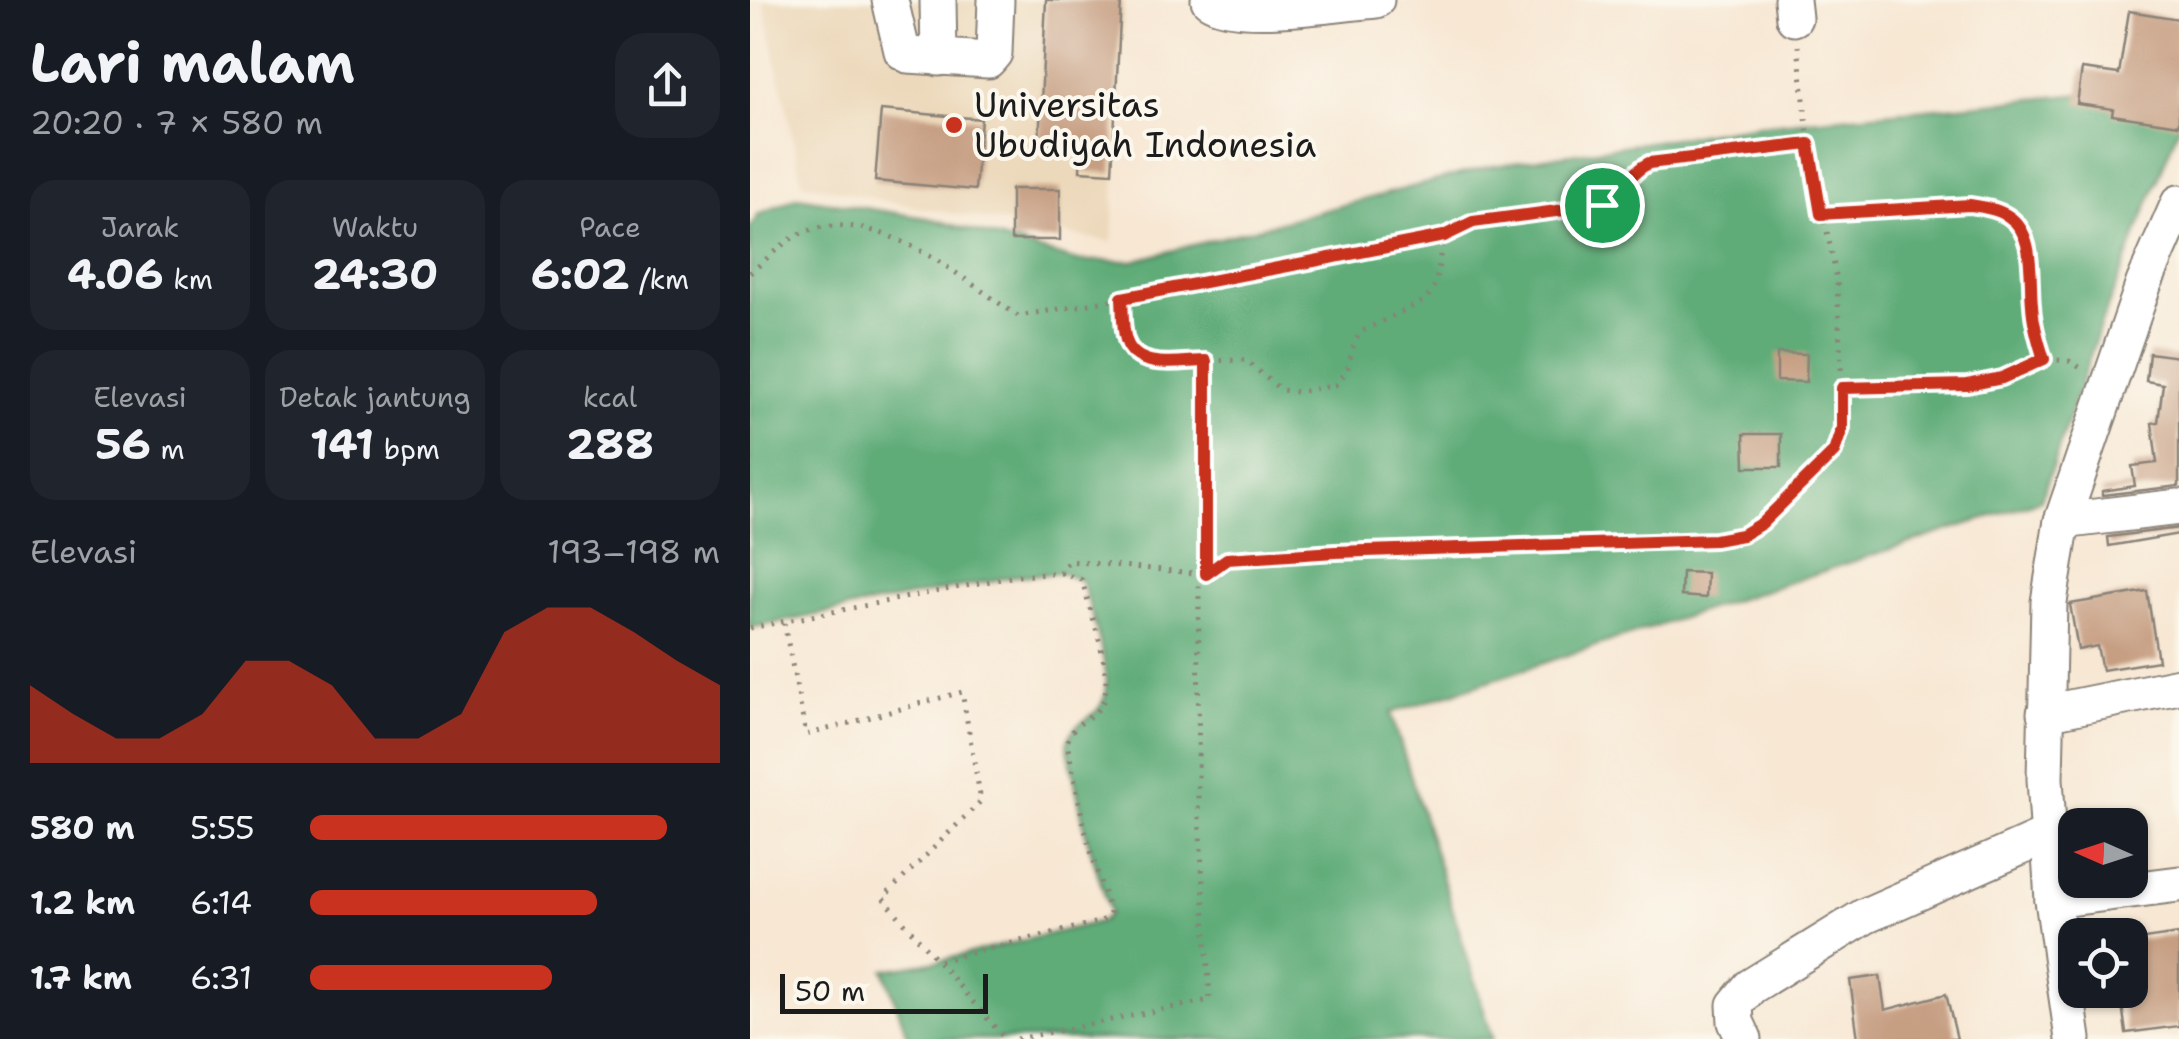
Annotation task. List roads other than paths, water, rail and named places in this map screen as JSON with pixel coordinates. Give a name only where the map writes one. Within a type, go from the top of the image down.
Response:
[{"type":"street","points":[[890,0],[902,51],[940,58],[992,58],[996,0]]},
{"type":"street","points":[[938,0],[940,58]]},
{"type":"street","points":[[1209,0],[1217,6],[1242,10],[1376,0]]},
{"type":"street","points":[[2073,1039],[2048,835],[2045,714],[2049,602],[2062,521],[2108,384],[2176,216]]},
{"type":"street","points":[[2062,521],[2179,507]]},
{"type":"street","points":[[2045,714],[2179,686]]},
{"type":"street","points":[[1744,1039],[1736,1022],[1735,1005],[1750,986],[1865,916],[2048,835]]},
{"type":"street","points":[[2054,900],[2179,884]]},
{"type":"place","name":"Universitas Ubudiyah Indonesia","points":[[954,125]]}]
